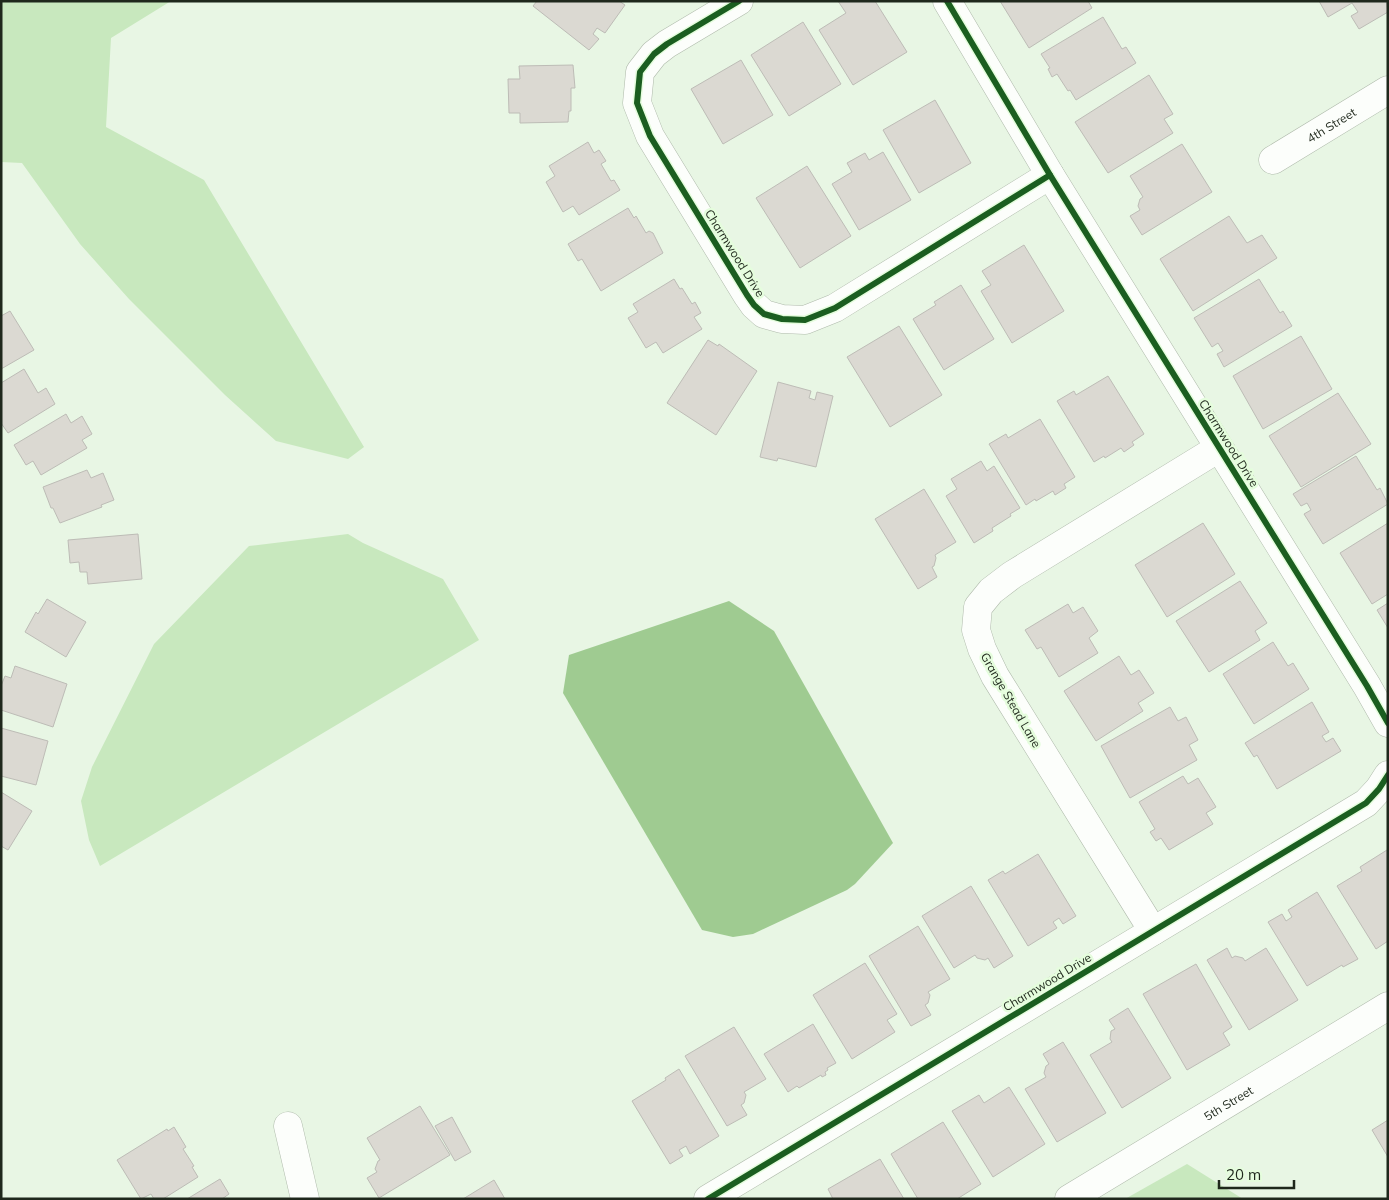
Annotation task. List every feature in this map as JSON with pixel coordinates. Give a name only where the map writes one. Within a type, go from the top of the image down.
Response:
[{"type":"street","name":"Charmwood Drive","points":[[739,1],[666,44],[654,54],[640,72],[638,103],[650,136],[747,295],[764,314],[782,319],[806,320],[835,308],[1050,175]]},
{"type":"street","name":"Charmwood Drive","points":[[947,1],[1050,175],[1367,686],[1388,723]]},
{"type":"street","name":"4th Street","points":[[1272,160],[1388,90]]},
{"type":"street","name":"Grange Stead Lane","points":[[1153,931],[995,676],[982,649],[976,630],[978,607],[991,591],[1012,575],[1218,448]]},
{"type":"street","name":"Charmwood Drive","points":[[708,1199],[1366,803],[1379,789],[1388,775]]},
{"type":"street","name":"5th Street","points":[[1069,1199],[1388,1006]]},
{"type":"street","points":[[288,1126],[305,1199]]},
{"type":"shaded area","points":[[1,1],[171,1],[111,38],[106,127],[204,180],[364,447],[348,459],[276,441],[225,395],[129,299],[80,244],[22,163],[1,162]]},
{"type":"shaded area","points":[[348,534],[363,543],[443,579],[479,640],[100,866],[89,840],[81,801],[92,767],[154,644],[249,546]]},
{"type":"shaded area","points":[[729,601],[774,631],[893,843],[855,884],[847,890],[753,934],[733,937],[702,930],[563,693],[569,655]]},
{"type":"shaded area","points":[[1187,1164],[1243,1199],[1125,1199]]},
{"type":"building","points":[[537,1],[619,1],[625,5],[605,33],[597,28],[593,34],[599,39],[589,50],[533,6]]},
{"type":"building","points":[[838,1],[875,1],[907,52],[853,85],[819,30],[846,13]]},
{"type":"building","points":[[1000,1],[1088,1],[1092,8],[1029,48]]},
{"type":"building","points":[[1319,1],[1386,1],[1388,12],[1359,29],[1351,16],[1358,12],[1352,3],[1328,17]]},
{"type":"building","points":[[1103,17],[1122,49],[1126,47],[1136,63],[1076,100],[1057,74],[1052,77],[1048,69],[1050,68],[1041,54]]},
{"type":"building","points":[[803,22],[841,84],[789,116],[751,55]]},
{"type":"building","points":[[741,60],[773,115],[723,144],[691,89]]},
{"type":"building","points":[[573,65],[575,88],[571,88],[571,111],[569,111],[568,122],[520,123],[520,113],[509,113],[508,79],[520,79],[519,66]]},
{"type":"building","points":[[1149,75],[1173,114],[1164,119],[1173,133],[1108,173],[1075,122]]},
{"type":"building","points":[[935,100],[971,163],[919,193],[883,130]]},
{"type":"building","points":[[588,142],[594,153],[599,150],[606,161],[601,164],[611,181],[614,180],[620,190],[579,215],[573,206],[563,212],[546,182],[555,176],[549,166]]},
{"type":"building","points":[[1182,144],[1212,192],[1142,235],[1130,216],[1140,210],[1138,206],[1140,199],[1143,197],[1130,176]]},
{"type":"building","points":[[883,152],[911,200],[859,230],[832,184],[852,172],[847,163],[865,153],[869,160]]},
{"type":"building","points":[[807,166],[851,236],[800,268],[756,198]]},
{"type":"building","points":[[628,208],[634,218],[636,216],[646,233],[649,231],[653,233],[663,253],[601,291],[582,259],[578,261],[568,244]]},
{"type":"building","points":[[1229,216],[1247,243],[1262,235],[1277,258],[1193,311],[1160,259]]},
{"type":"building","points":[[1024,245],[1064,311],[1012,343],[981,291],[991,285],[982,271]]},
{"type":"building","points":[[674,279],[692,304],[695,302],[701,313],[694,317],[702,329],[663,353],[656,342],[646,348],[628,318],[638,312],[633,304]]},
{"type":"building","points":[[1259,279],[1280,313],[1283,311],[1292,326],[1224,367],[1217,354],[1223,351],[1218,343],[1212,347],[1194,318]]},
{"type":"building","points":[[961,285],[994,339],[944,370],[913,319],[936,305],[934,302]]},
{"type":"building","points":[[10,311],[34,350],[1,369],[1,316]]},
{"type":"building","points":[[899,326],[942,395],[890,427],[847,357]]},
{"type":"building","points":[[1301,336],[1332,389],[1263,429],[1233,376]]},
{"type":"building","points":[[708,340],[718,346],[719,344],[757,371],[716,435],[667,403]]},
{"type":"building","points":[[24,369],[38,393],[46,388],[55,404],[8,433],[1,423],[1,383]]},
{"type":"building","points":[[1108,376],[1144,434],[1132,442],[1134,445],[1124,452],[1121,448],[1105,458],[1104,456],[1094,462],[1057,401],[1074,391],[1076,395]]},
{"type":"building","points":[[778,382],[811,391],[809,398],[815,400],[817,392],[833,396],[816,467],[778,458],[777,461],[760,457]]},
{"type":"building","points":[[1338,393],[1371,444],[1301,487],[1269,436]]},
{"type":"building","points":[[66,414],[71,423],[82,416],[92,434],[82,440],[87,448],[41,475],[33,461],[26,465],[14,445]]},
{"type":"building","points":[[1040,419],[1075,477],[1064,484],[1066,488],[1055,495],[1053,491],[1026,505],[989,444],[1006,434],[1008,438]]},
{"type":"building","points":[[1356,456],[1377,490],[1380,488],[1388,504],[1323,544],[1304,514],[1311,510],[1307,503],[1301,506],[1293,494]]},
{"type":"building","points":[[981,461],[987,471],[994,466],[1020,508],[992,528],[993,531],[974,543],[946,496],[957,489],[951,479]]},
{"type":"building","points":[[87,470],[91,478],[103,473],[114,500],[101,505],[102,507],[60,523],[53,508],[51,508],[43,487]]},
{"type":"building","points":[[924,489],[956,542],[935,555],[934,566],[932,567],[937,577],[918,589],[875,519]]},
{"type":"building","points":[[1203,523],[1235,574],[1167,617],[1135,565]]},
{"type":"building","points":[[1388,523],[1388,594],[1372,604],[1340,553]]},
{"type":"building","points":[[138,534],[142,579],[88,584],[87,572],[80,572],[79,562],[70,563],[68,540]]},
{"type":"building","points":[[1240,581],[1267,623],[1255,631],[1260,640],[1209,672],[1176,621]]},
{"type":"building","points":[[47,599],[86,622],[66,657],[25,632],[36,612],[38,614]]},
{"type":"building","points":[[1388,603],[1388,628],[1377,610]]},
{"type":"building","points":[[1068,604],[1073,613],[1083,607],[1098,631],[1089,638],[1098,653],[1059,677],[1041,647],[1037,649],[1025,630]]},
{"type":"building","points":[[1273,642],[1288,666],[1293,663],[1309,689],[1254,724],[1223,674]]},
{"type":"building","points":[[1119,656],[1131,675],[1139,670],[1154,693],[1138,703],[1143,711],[1096,741],[1064,691]]},
{"type":"building","points":[[15,666],[67,684],[53,727],[1,710],[1,686],[5,676],[11,678]]},
{"type":"building","points":[[1312,702],[1329,732],[1322,736],[1326,742],[1333,738],[1341,751],[1277,789],[1257,755],[1254,757],[1245,743]]},
{"type":"building","points":[[1170,707],[1178,721],[1186,717],[1198,740],[1189,745],[1197,760],[1130,798],[1101,746]]},
{"type":"building","points":[[1,728],[48,741],[36,785],[1,776]]},
{"type":"building","points":[[1183,776],[1188,784],[1198,778],[1216,807],[1206,813],[1213,824],[1169,850],[1161,838],[1156,841],[1150,832],[1155,829],[1139,802]]},
{"type":"building","points":[[1,792],[32,811],[8,850],[1,846]]},
{"type":"building","points":[[1387,850],[1388,941],[1376,949],[1337,886],[1362,871],[1360,867]]},
{"type":"building","points":[[1038,854],[1076,916],[1063,924],[1059,918],[1053,922],[1057,928],[1028,946],[988,880],[1003,871],[1005,874]]},
{"type":"building","points":[[971,886],[1013,956],[994,968],[988,958],[985,960],[977,958],[975,955],[954,968],[922,916]]},
{"type":"building","points":[[1317,892],[1358,959],[1343,967],[1342,965],[1307,986],[1268,922],[1282,914],[1286,921],[1292,917],[1288,910]]},
{"type":"building","points":[[918,926],[950,979],[928,992],[930,995],[928,1003],[925,1005],[931,1015],[911,1026],[869,956]]},
{"type":"building","points":[[1227,948],[1232,958],[1235,956],[1243,958],[1245,961],[1266,948],[1298,1000],[1249,1030],[1207,960]]},
{"type":"building","points":[[865,963],[897,1014],[887,1020],[895,1032],[852,1059],[813,995]]},
{"type":"building","points":[[1196,964],[1232,1027],[1223,1033],[1230,1045],[1187,1070],[1143,994]]},
{"type":"building","points":[[1128,1008],[1171,1078],[1122,1108],[1090,1055],[1112,1042],[1110,1039],[1111,1031],[1115,1029],[1109,1020]]},
{"type":"building","points":[[813,1024],[836,1063],[827,1068],[826,1075],[822,1077],[821,1075],[788,1092],[764,1054]]},
{"type":"building","points":[[734,1027],[766,1079],[744,1092],[746,1095],[744,1103],[741,1105],[747,1115],[727,1126],[685,1056]]},
{"type":"building","points":[[1063,1042],[1106,1113],[1057,1142],[1025,1089],[1046,1077],[1044,1073],[1046,1066],[1049,1064],[1043,1054]]},
{"type":"building","points":[[679,1069],[719,1136],[690,1154],[686,1146],[679,1150],[683,1156],[670,1164],[632,1101],[666,1080],[665,1078]]},
{"type":"building","points":[[1009,1087],[1045,1144],[993,1177],[952,1111],[979,1095],[984,1103]]},
{"type":"building","points":[[420,1106],[450,1155],[379,1198],[367,1178],[377,1172],[375,1169],[380,1160],[367,1138]]},
{"type":"building","points":[[452,1117],[471,1152],[455,1161],[435,1126]]},
{"type":"building","points":[[1388,1120],[1388,1157],[1372,1130]]},
{"type":"building","points":[[943,1122],[981,1184],[957,1199],[918,1199],[891,1154]]},
{"type":"building","points":[[174,1127],[186,1147],[183,1149],[194,1166],[192,1167],[198,1177],[163,1199],[154,1199],[151,1194],[141,1199],[117,1160],[167,1129],[168,1131]]},
{"type":"building","points":[[880,1159],[904,1199],[833,1199],[828,1189]]},
{"type":"building","points":[[220,1179],[229,1194],[222,1199],[187,1199]]},
{"type":"building","points":[[494,1180],[505,1199],[463,1199]]},
{"type":"cycle path","points":[[739,1],[667,44],[654,54],[640,72],[637,103],[650,136],[747,295],[764,314],[782,319],[805,320],[835,308],[1050,175]]},
{"type":"cycle path","points":[[947,1],[1050,175],[1367,686],[1388,723]]},
{"type":"cycle path","points":[[708,1199],[1366,803],[1379,789],[1388,775]]}]
